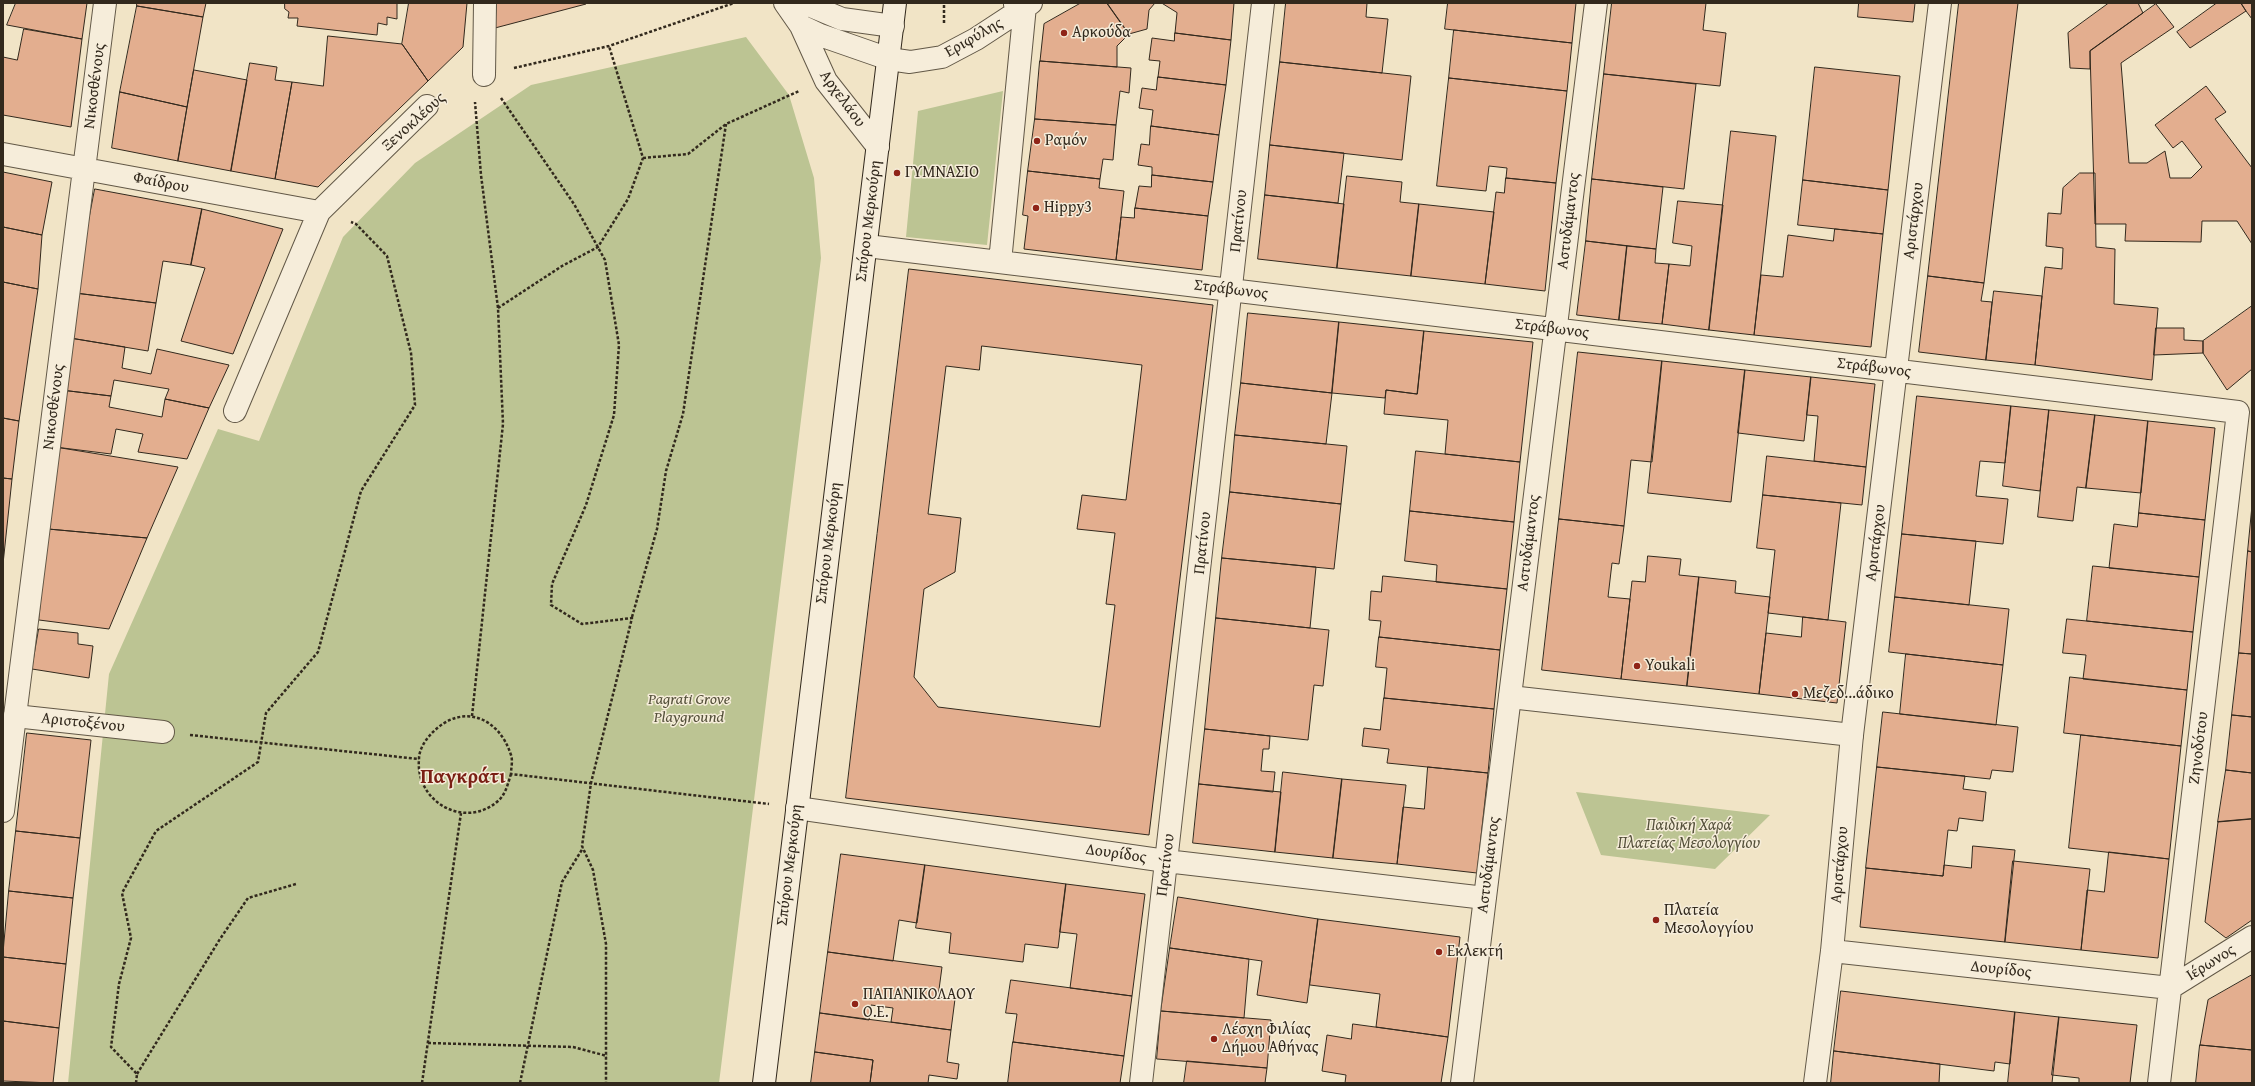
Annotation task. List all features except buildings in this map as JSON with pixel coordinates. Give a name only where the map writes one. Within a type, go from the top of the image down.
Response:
[{"type":"street","name":"Νικοσθένους","points":[[3,811],[9,715],[84,169],[105,3]]},
{"type":"street","points":[[484,75],[485,3]]},
{"type":"street","name":"Αρχελάου","points":[[785,3],[801,26],[826,81],[878,147]]},
{"type":"street","points":[[804,3],[842,19],[893,26]]},
{"type":"street","name":"Σπύρου Μερκούρη","points":[[764,1083],[796,808],[895,3]]},
{"type":"street","name":"Πρατίνου","points":[[1141,1083],[1263,3]]},
{"type":"street","name":"Αστυδάμαντος","points":[[1462,1083],[1596,3]]},
{"type":"street","name":"Αριστάρχου","points":[[1815,1083],[1832,951],[1852,735],[1940,3]]},
{"type":"street","points":[[1000,262],[1021,4]]},
{"type":"street","name":"Εριφύλης","points":[[888,59],[910,62],[942,58],[976,39],[1021,4]]},
{"type":"street","points":[[801,26],[826,37],[888,59]]},
{"type":"street","name":"Ξενοκλέους","points":[[235,411],[318,212],[427,106]]},
{"type":"street","name":"Φαίδρου","points":[[3,154],[318,212]]},
{"type":"street","name":"Στράβωνος","points":[[866,246],[1897,370],[2245,407]]},
{"type":"street","name":"Ζηνοδότου","points":[[2159,1083],[2245,407]]},
{"type":"street","points":[[1510,697],[1852,735]]},
{"type":"street","name":"Αριστοξένου","points":[[9,715],[163,732]]},
{"type":"street","name":"Δουρίδος","points":[[796,808],[1166,861],[1485,898]]},
{"type":"street","name":"Ιέρωνος","points":[[2170,988],[2252,937]]},
{"type":"street","name":"Δουρίδος","points":[[1832,951],[2170,988]]},
{"type":"path","points":[[632,618],[582,624],[552,605],[552,584],[586,505],[614,415],[619,346],[605,260],[574,204],[484,75],[609,46],[734,3]]},
{"type":"path","points":[[498,308],[562,266],[598,247],[628,199],[643,158],[609,46]]},
{"type":"path","points":[[643,158],[688,154],[726,124],[792,94],[826,81]]},
{"type":"path","points":[[472,716],[503,424],[498,308],[480,175],[474,98]]},
{"type":"path","points":[[520,1083],[562,882],[583,847],[591,783],[632,618],[657,529],[666,471],[683,414],[726,124]]},
{"type":"path","points":[[137,1074],[111,1047],[119,984],[131,938],[122,893],[156,831],[258,762],[266,713],[318,652],[361,491],[416,405],[410,353],[387,256],[356,224],[318,212]]},
{"type":"path","points":[[472,716],[488,722],[500,734],[512,756],[511,774],[507,788],[498,801],[480,810],[461,813],[442,807],[431,798],[421,781],[419,759],[425,740],[437,728],[452,717],[472,716]]},
{"type":"path","points":[[163,732],[419,759]]},
{"type":"path","points":[[511,774],[796,808]]},
{"type":"path","points":[[422,1083],[461,813]]},
{"type":"path","points":[[583,847],[593,870],[606,944],[606,1083]]},
{"type":"path","points":[[136,1083],[137,1074],[220,938],[248,898],[296,884]]},
{"type":"path","points":[[428,1043],[527,1047],[573,1047],[607,1056]]},
{"type":"green space","name":"Pagrati Grove Playground","points":[[746,37],[789,95],[814,178],[821,258],[719,1083],[68,1083],[109,674],[218,429],[259,441],[343,237],[415,163],[531,85]]},
{"type":"green space","points":[[1003,91],[987,245],[906,237],[918,111]]},
{"type":"green space","name":"Παιδική Χαρά Πλατείας Μεσολογγίου","points":[[1576,792],[1770,815],[1715,869],[1601,855]]},
{"type":"place","name":"Αρκούδα","points":[[1064,33]]},
{"type":"place","name":"Ραμόν","points":[[1037,141]]},
{"type":"place","name":"ΓΥΜΝΑΣΙΟ","points":[[897,173]]},
{"type":"place","name":"Hippy3","points":[[1036,208]]},
{"type":"place","name":"Youkali","points":[[1637,666]]},
{"type":"place","name":"Μεζεδ...άδικο","points":[[1795,694]]},
{"type":"place","name":"Πλατεία Μεσολογγίου","points":[[1656,920]]},
{"type":"place","name":"Εκλεκτή","points":[[1439,952]]},
{"type":"place","name":"ΠΑΠΑΝΙΚΟΛΑΟΥ Ο.Ε.","points":[[855,1004]]},
{"type":"place","name":"Λέσχη Φιλίας Δήμου Αθήνας","points":[[1214,1039]]},
{"type":"district","name":"Παγκράτι","points":[[463,778]]}]
